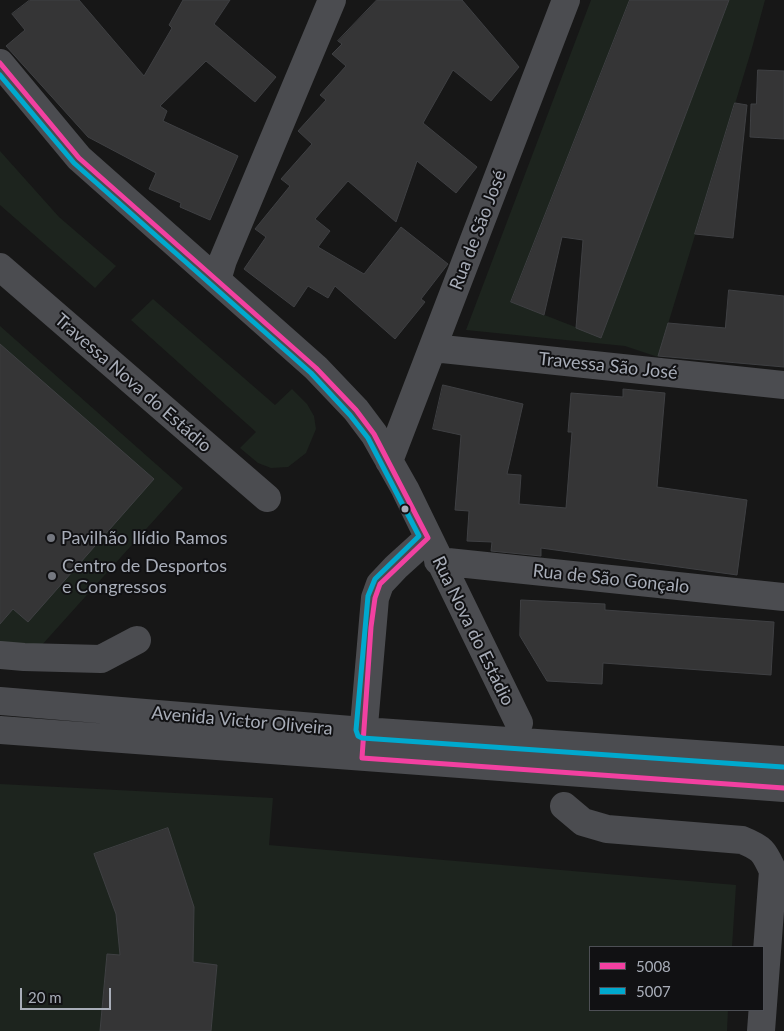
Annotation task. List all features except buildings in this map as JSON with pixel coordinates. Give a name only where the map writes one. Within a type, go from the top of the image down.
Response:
[{"type":"street","points":[[217,280],[223,260],[332,0]]},
{"type":"street","name":"Rua de São José","points":[[389,461],[566,0]]},
{"type":"street","name":"Rua Nova do Estádio","points":[[0,63],[79,158],[316,368],[350,403],[374,434],[389,461],[519,723]]},
{"type":"street","name":"Travessa Nova do Estádio","points":[[0,267],[266,498]]},
{"type":"street","name":"Travessa São José","points":[[433,348],[784,384]]},
{"type":"street","name":"Rua Nova do Estádio","points":[[362,758],[375,598],[380,584],[396,567],[433,549]]},
{"type":"street","name":"Rua de São Gonçalo","points":[[433,549],[784,597]]},
{"type":"street","points":[[0,655],[101,659],[137,640]]},
{"type":"street","name":"Avenida Victor Oliveira","points":[[0,701],[363,731],[784,760]]},
{"type":"street","name":"Avenida Victor Oliveira","points":[[0,730],[784,788]]},
{"type":"street","points":[[564,806],[583,822],[607,828],[742,840],[758,847],[767,857],[773,871],[764,991]]},
{"type":"street","points":[[761,1031],[762,1011]]},
{"type":"shaded area","points":[[591,0],[630,0],[511,302],[601,337],[729,0],[765,0],[658,357],[625,346],[466,330]]},
{"type":"shaded area","points":[[0,151],[59,217],[116,266],[95,288],[0,205]]},
{"type":"shaded area","points":[[153,299],[275,405],[292,389],[307,404],[314,416],[316,429],[306,453],[288,467],[271,468],[258,463],[240,448],[256,432],[131,320]]},
{"type":"shaded area","name":"Centro de Desportos e Congressos","points":[[0,326],[183,488],[23,666],[0,664]]},
{"type":"shaded area","points":[[0,784],[273,798],[269,845],[736,885],[732,946],[589,946],[589,1011],[728,1011],[727,1031],[0,1031]]},
{"type":"transit line","name":"5008","points":[[0,63],[79,158],[316,368],[356,410],[374,434],[428,538],[380,584],[375,598],[371,627],[362,758],[784,788]]},
{"type":"transit line","name":"5007","points":[[0,75],[74,163],[311,373],[350,415],[368,438],[419,536],[375,579],[368,596],[356,730],[358,736],[362,738],[783,767]]},
{"type":"place","name":"Pavilhão Ilídio Ramos","points":[[51,538]]},
{"type":"place","name":"Centro de Desportos e Congressos","points":[[52,576]]}]
